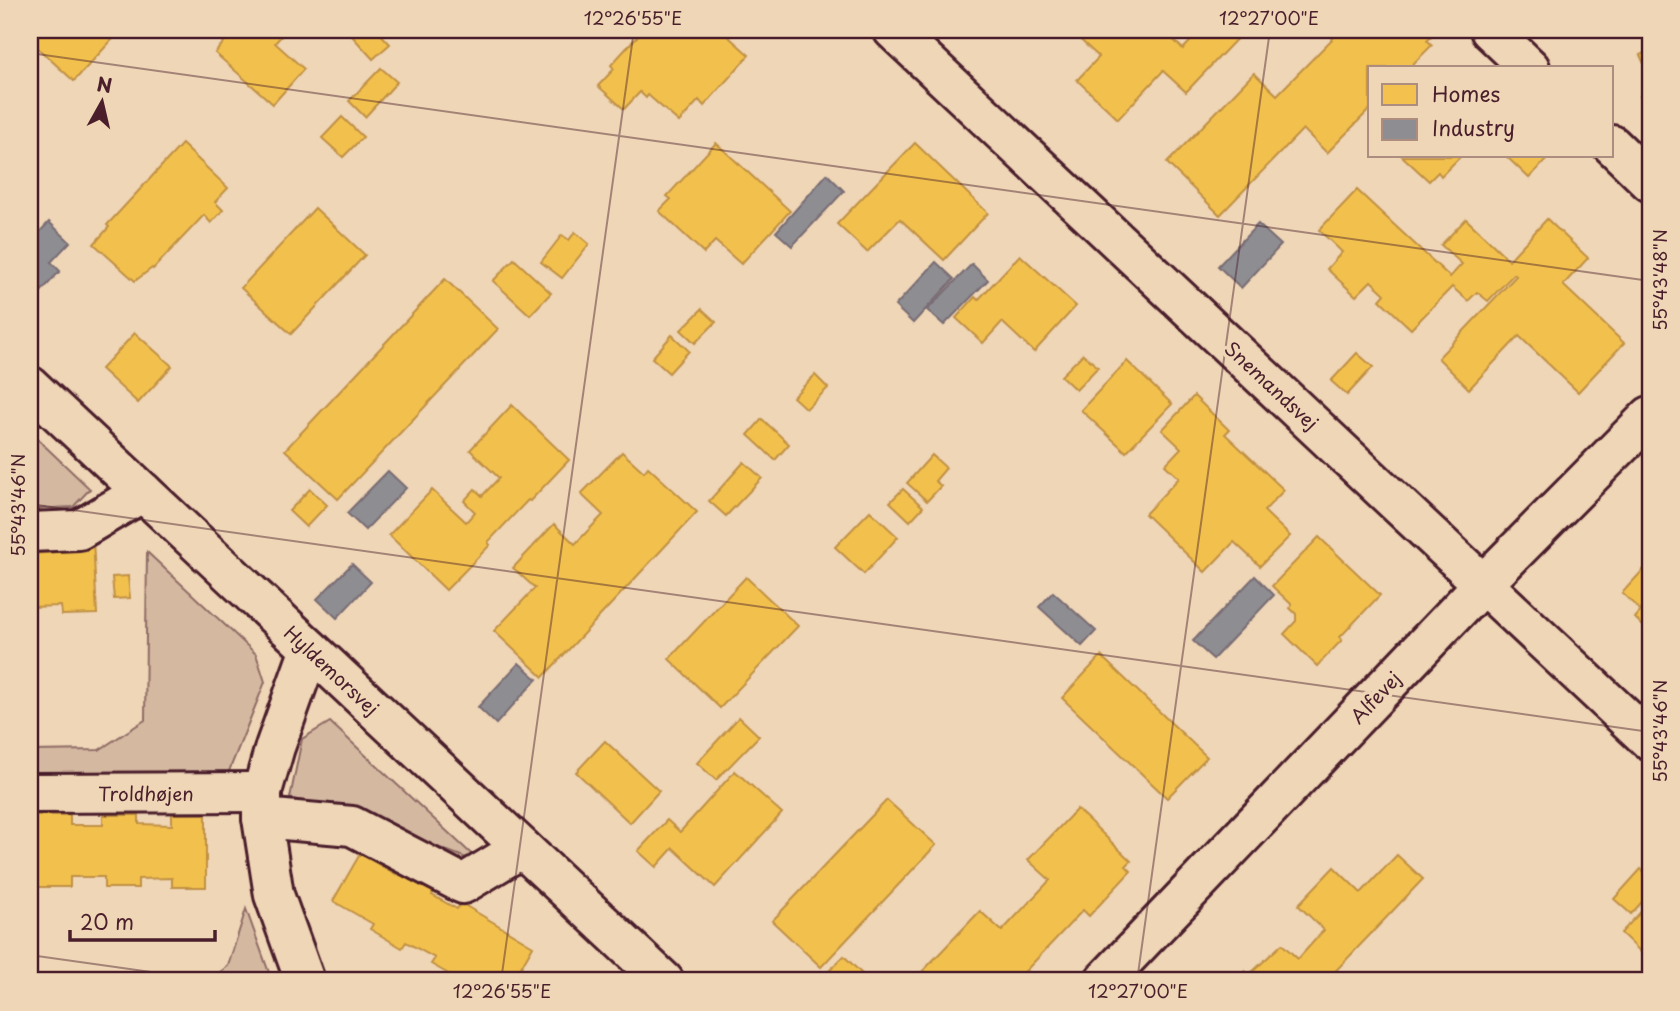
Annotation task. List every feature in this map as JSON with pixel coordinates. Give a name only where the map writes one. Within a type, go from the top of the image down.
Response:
[{"type":"street","name":"Snemandsvej","points":[[893,30],[1650,741]]},
{"type":"street","points":[[1490,30],[1528,66]]},
{"type":"street","points":[[1614,147],[1650,182]]},
{"type":"street","name":"Hyldemorsvej","points":[[30,386],[664,981]]},
{"type":"street","name":"Alfevej","points":[[1104,981],[1483,584],[1650,416]]},
{"type":"street","points":[[30,532],[79,530],[143,492]]},
{"type":"street","points":[[305,981],[274,895],[262,805],[275,747],[310,649]]},
{"type":"street","name":"Troldhøjen","points":[[30,793],[262,805]]},
{"type":"street","points":[[262,805],[352,826],[463,884],[522,848]]},
{"type":"shaded area","points":[[30,432],[90,489],[73,507],[30,509]]},
{"type":"shaded area","points":[[147,552],[256,654],[265,682],[225,781],[30,782],[30,751],[99,750],[145,720]]},
{"type":"shaded area","points":[[330,722],[482,864],[359,817],[290,798],[302,739]]},
{"type":"shaded area","points":[[246,909],[272,981],[208,981],[228,966]]},
{"type":"building: Homes","points":[[30,30],[121,30],[74,81],[31,42],[33,39]]},
{"type":"building: Homes","points":[[211,30],[278,30],[283,34],[275,43],[304,69],[273,104],[215,53],[224,42]]},
{"type":"building: Homes","points":[[358,30],[377,30],[390,44],[373,59],[352,36]]},
{"type":"building: Homes","points":[[643,30],[721,30],[749,55],[704,106],[699,100],[679,122],[648,95],[646,98],[640,92],[624,109],[598,86],[614,69],[611,65]]},
{"type":"building: Homes","points":[[1076,30],[1163,30],[1183,49],[1201,30],[1245,30],[1186,92],[1163,71],[1118,119],[1077,80],[1099,57],[1073,33]]},
{"type":"building: Homes","points":[[1341,30],[1437,30],[1427,40],[1432,45],[1411,66],[1368,66],[1368,111],[1327,153],[1303,129],[1220,215],[1167,163],[1254,73],[1277,95]]},
{"type":"building: Homes","points":[[1650,50],[1650,77],[1640,55]]},
{"type":"building: Homes","points":[[381,68],[397,82],[365,117],[349,101]]},
{"type":"building: Homes","points":[[1650,92],[1650,117],[1640,96]]},
{"type":"building: Homes","points":[[342,117],[363,137],[343,157],[322,138]]},
{"type":"building: Homes","points":[[716,143],[790,211],[741,264],[715,241],[704,253],[659,211],[671,199],[667,196]]},
{"type":"building: Homes","points":[[915,143],[988,213],[944,260],[900,219],[867,252],[837,224]]},
{"type":"building: Homes","points":[[182,144],[228,188],[215,202],[223,210],[211,223],[204,215],[153,269],[135,281],[94,244],[109,227],[107,225]]},
{"type":"building: Homes","points":[[1404,158],[1459,158],[1441,176],[1438,172],[1429,181]]},
{"type":"building: Homes","points":[[1508,158],[1548,158],[1529,178]]},
{"type":"building: Homes","points":[[1357,190],[1450,277],[1462,264],[1441,245],[1466,219],[1509,260],[1547,219],[1588,258],[1563,285],[1624,343],[1578,392],[1519,336],[1469,389],[1438,358],[1516,276],[1514,274],[1488,301],[1477,292],[1468,301],[1452,287],[1411,329],[1380,300],[1385,294],[1371,281],[1356,296],[1327,269],[1342,252],[1319,230]]},
{"type":"building: Homes","points":[[315,208],[365,255],[291,334],[241,288]]},
{"type":"building: Homes","points":[[575,232],[589,244],[562,278],[541,262],[562,235],[569,240]]},
{"type":"building: Homes","points":[[1020,255],[1076,306],[1034,352],[1002,322],[983,343],[956,318],[975,297],[978,300]]},
{"type":"building: Homes","points":[[514,259],[551,293],[530,315],[493,281]]},
{"type":"building: Homes","points":[[445,279],[498,329],[338,499],[285,450]]},
{"type":"building: Homes","points":[[702,309],[716,322],[695,343],[681,330]]},
{"type":"building: Homes","points":[[135,333],[172,366],[138,403],[101,369]]},
{"type":"building: Homes","points":[[672,335],[689,351],[669,373],[652,358]]},
{"type":"building: Homes","points":[[1357,353],[1373,367],[1347,395],[1331,381]]},
{"type":"building: Homes","points":[[1083,354],[1098,367],[1076,390],[1061,376]]},
{"type":"building: Homes","points":[[1127,361],[1172,404],[1126,452],[1081,410]]},
{"type":"building: Homes","points":[[815,375],[828,388],[806,409],[793,397]]},
{"type":"building: Homes","points":[[1194,396],[1229,430],[1225,434],[1284,490],[1264,511],[1290,536],[1260,566],[1234,542],[1205,572],[1145,514],[1179,478],[1165,465],[1181,448],[1162,430]]},
{"type":"building: Homes","points":[[512,405],[569,460],[488,542],[490,545],[446,590],[389,535],[432,490],[466,522],[475,512],[464,501],[475,489],[482,496],[499,478],[470,450]]},
{"type":"building: Homes","points":[[762,419],[789,444],[775,460],[748,435]]},
{"type":"building: Homes","points":[[622,452],[644,472],[648,467],[697,512],[543,677],[494,631],[535,588],[513,568],[554,524],[575,544],[603,515],[581,494]]},
{"type":"building: Homes","points":[[932,455],[946,468],[935,481],[941,486],[927,501],[907,483]]},
{"type":"building: Homes","points":[[744,462],[762,478],[726,516],[709,501]]},
{"type":"building: Homes","points":[[310,489],[327,505],[306,527],[289,511]]},
{"type":"building: Homes","points":[[903,489],[923,507],[910,521],[890,502]]},
{"type":"building: Homes","points":[[870,511],[898,537],[864,574],[835,547]]},
{"type":"building: Homes","points":[[1319,537],[1380,595],[1317,666],[1284,634],[1296,621],[1296,614],[1290,608],[1292,605],[1272,586]]},
{"type":"building: Homes","points":[[93,540],[97,614],[62,615],[61,606],[30,607],[30,554],[58,552],[58,542]]},
{"type":"building: Homes","points":[[1644,569],[1650,575],[1650,633],[1635,618],[1641,611],[1622,593]]},
{"type":"building: Homes","points":[[128,576],[130,598],[114,599],[112,577]]},
{"type":"building: Homes","points":[[746,577],[798,626],[720,708],[669,659]]},
{"type":"building: Homes","points":[[1101,656],[1207,757],[1167,798],[1062,698]]},
{"type":"building: Homes","points":[[739,717],[759,736],[716,780],[697,763]]},
{"type":"building: Homes","points":[[605,741],[659,791],[630,823],[576,772]]},
{"type":"building: Homes","points":[[735,771],[782,813],[715,887],[673,848],[656,867],[638,851],[667,820],[680,832]]},
{"type":"building: Homes","points":[[887,800],[936,845],[821,967],[772,921]]},
{"type":"building: Homes","points":[[1077,809],[1131,861],[1126,866],[1131,871],[1089,916],[1083,910],[1016,981],[919,981],[922,978],[919,975],[980,911],[1002,931],[1050,880],[1028,860]]},
{"type":"building: Homes","points":[[172,814],[206,814],[206,887],[172,887],[172,878],[138,879],[138,888],[104,888],[104,877],[70,877],[70,887],[35,887],[35,898],[30,898],[30,825],[35,825],[35,815],[70,815],[70,825],[103,825],[103,815],[139,815],[139,824],[172,825]]},
{"type":"building: Homes","points":[[360,854],[396,874],[399,868],[435,889],[432,895],[457,909],[461,903],[533,946],[513,981],[461,981],[431,964],[435,958],[406,942],[402,948],[370,929],[373,924],[333,901]]},
{"type":"building: Homes","points":[[1397,855],[1423,879],[1326,981],[1235,981],[1245,971],[1249,975],[1282,944],[1298,959],[1324,930],[1298,905],[1334,867],[1361,893]]},
{"type":"building: Homes","points":[[1641,869],[1650,877],[1650,893],[1631,914],[1614,899]]},
{"type":"building: Homes","points":[[1650,902],[1650,961],[1621,933]]},
{"type":"building: Homes","points":[[844,956],[867,979],[865,981],[819,981]]},
{"type":"building: Industry","points":[[827,174],[844,191],[792,246],[776,232]]},
{"type":"building: Industry","points":[[49,222],[70,242],[51,262],[60,271],[37,296],[30,290],[30,242]]},
{"type":"building: Industry","points":[[1258,224],[1281,245],[1241,288],[1218,266]]},
{"type":"building: Industry","points":[[936,262],[954,279],[913,323],[895,306]]},
{"type":"building: Industry","points":[[972,264],[988,280],[944,325],[927,310]]},
{"type":"building: Industry","points":[[388,471],[406,488],[365,530],[347,513]]},
{"type":"building: Industry","points":[[352,564],[371,582],[337,618],[317,599]]},
{"type":"building: Industry","points":[[1255,576],[1274,595],[1213,659],[1193,641]]},
{"type":"building: Industry","points":[[1053,592],[1096,631],[1082,646],[1039,607]]},
{"type":"building: Industry","points":[[519,663],[537,679],[496,724],[478,707]]}]
